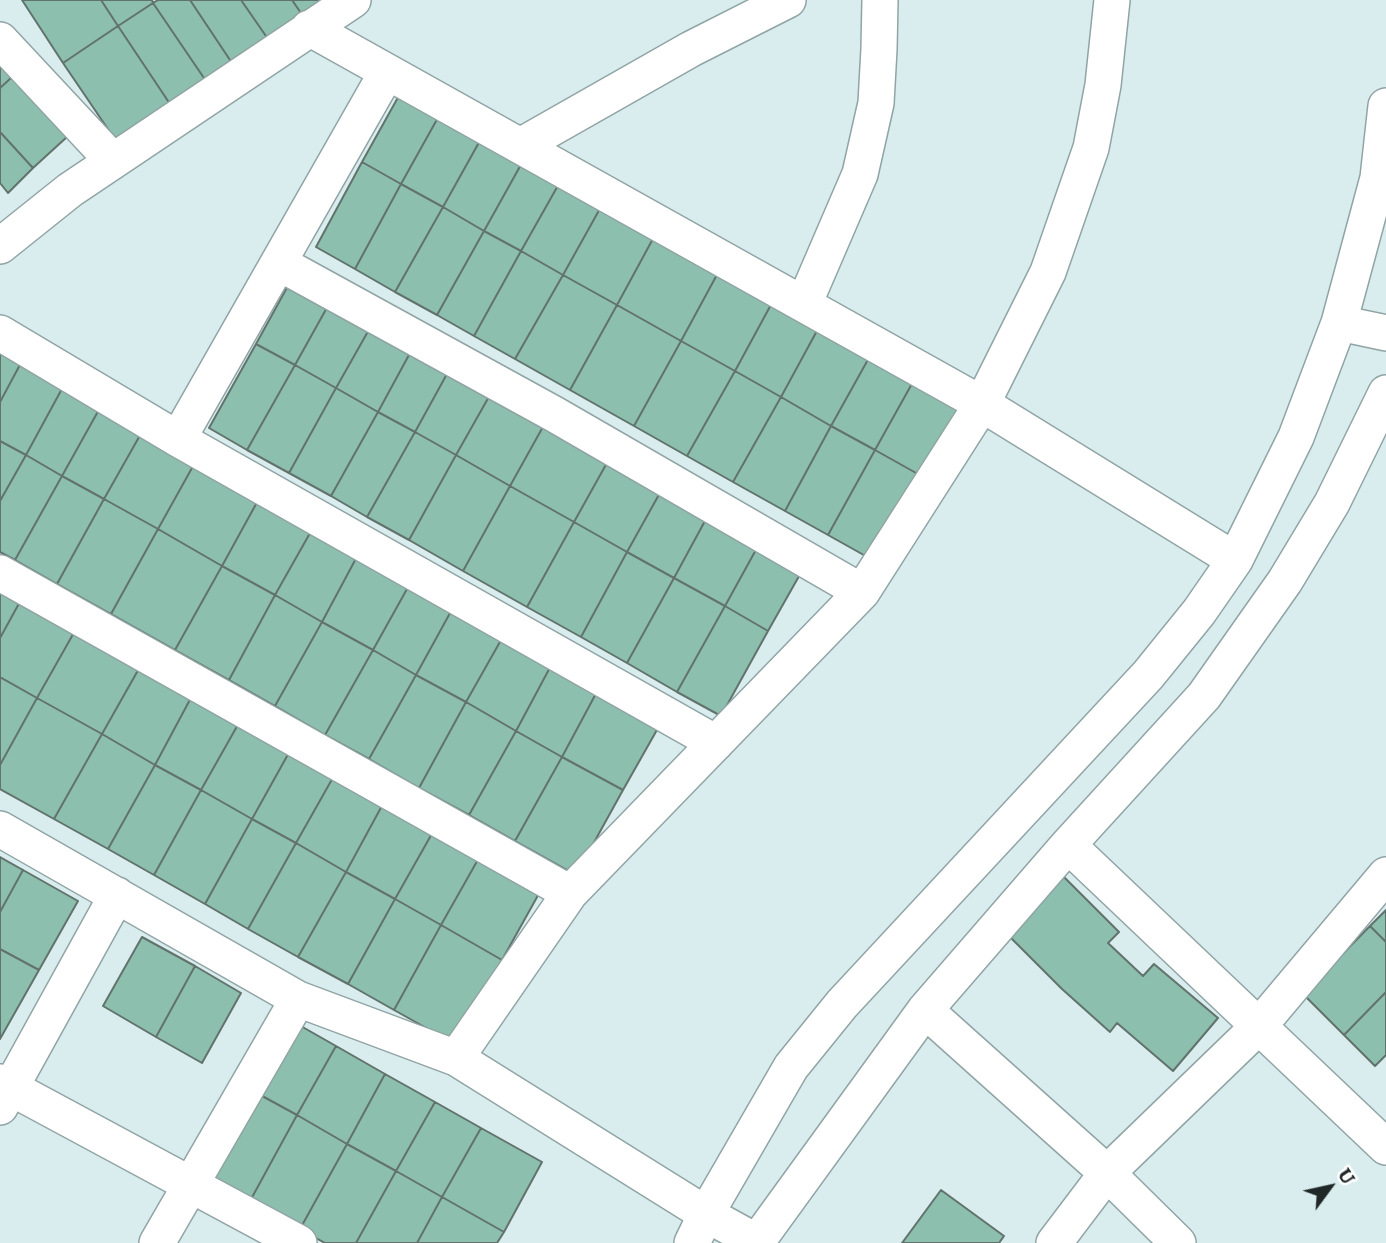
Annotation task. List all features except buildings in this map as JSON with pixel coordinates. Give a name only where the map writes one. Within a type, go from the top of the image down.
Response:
[{"type":"street","points":[[0,246],[70,190],[353,0]]},
{"type":"street","points":[[522,145],[691,49],[788,0]]},
{"type":"street","points":[[804,304],[860,174],[876,103],[880,0]]},
{"type":"street","points":[[456,1058],[570,893],[862,592],[982,404],[1048,272],[1091,148],[1103,85],[1112,0]]},
{"type":"street","points":[[309,28],[982,404],[1236,560]]},
{"type":"street","points":[[0,40],[113,161]]},
{"type":"street","points":[[178,439],[387,72]]},
{"type":"street","points":[[699,1229],[790,1067],[833,1014],[1147,676],[1199,612],[1236,560],[1296,437],[1339,323],[1378,178],[1386,106]]},
{"type":"street","points":[[279,263],[554,414],[862,592]]},
{"type":"street","points":[[1339,323],[1386,333]]},
{"type":"street","points":[[0,333],[178,439],[716,743]]},
{"type":"street","points":[[0,829],[298,999],[456,1058],[699,1229],[756,1243],[925,1010],[1068,845],[1204,696],[1285,581],[1332,503],[1386,393]]},
{"type":"street","points":[[0,573],[570,893]]},
{"type":"street","points":[[1068,845],[1386,1147]]},
{"type":"street","points":[[1054,1243],[1107,1173],[1259,1026],[1386,875]]},
{"type":"street","points":[[117,895],[4,1093],[299,1243]]},
{"type":"street","points":[[157,1243],[298,999]]},
{"type":"street","points":[[925,1010],[1107,1173],[1178,1243]]}]
